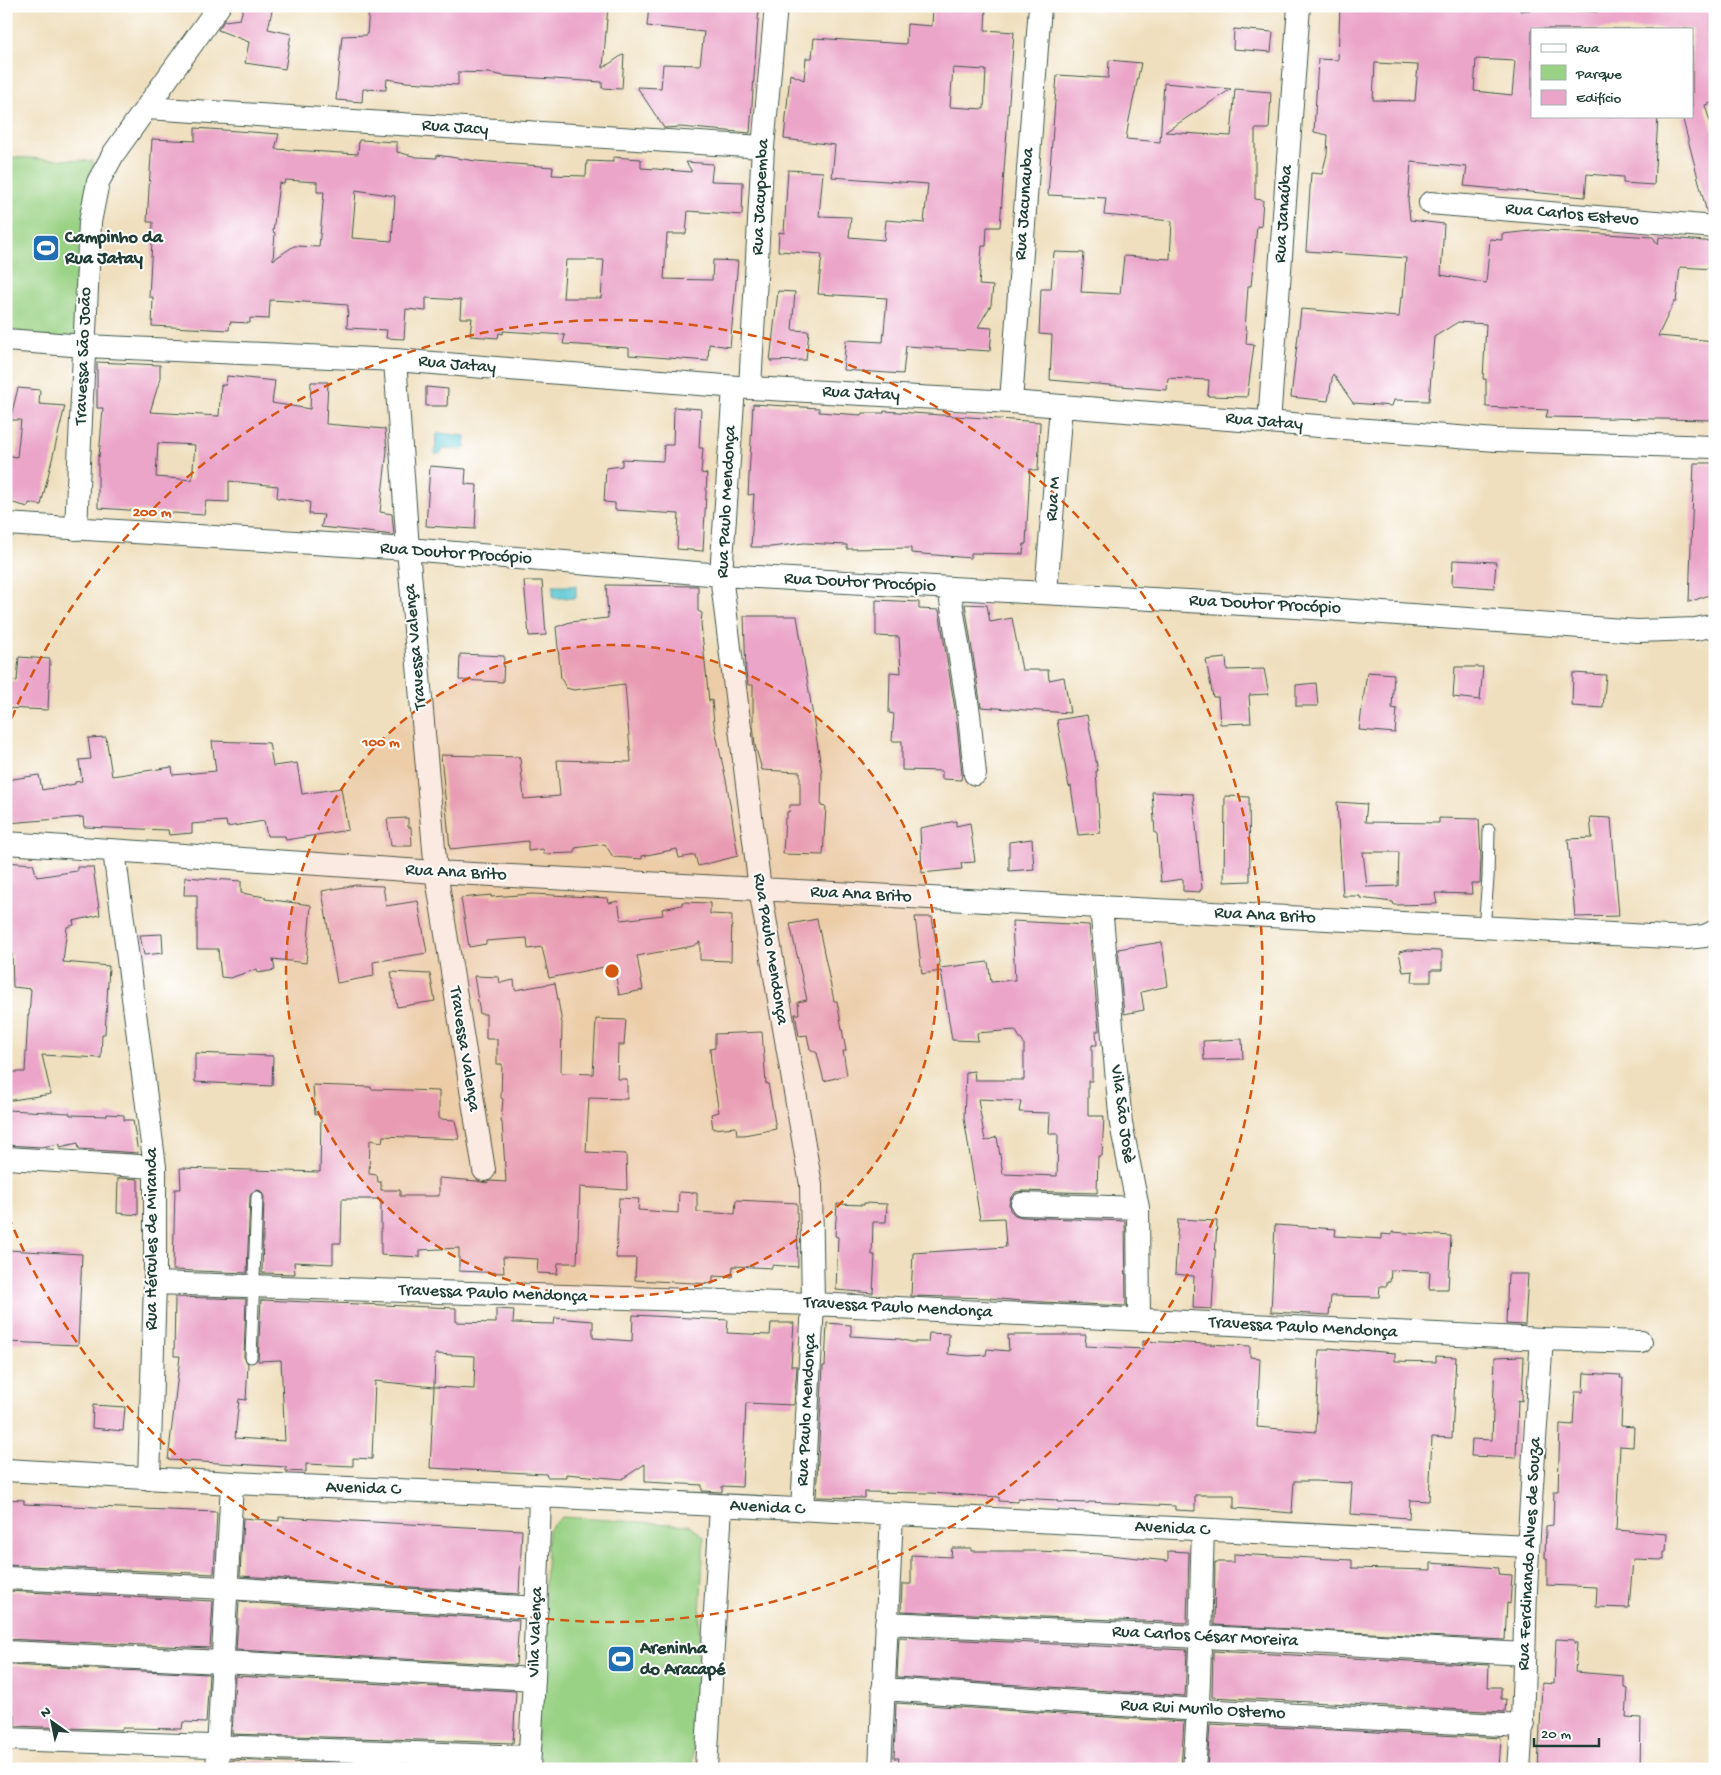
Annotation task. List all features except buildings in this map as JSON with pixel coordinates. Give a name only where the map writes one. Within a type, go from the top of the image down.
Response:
[{"type":"street","name":"Travessa São João","points":[[76,529],[90,222],[98,182],[114,153],[219,6]]},
{"type":"street","name":"Rua Jacupemba","points":[[742,388],[776,6]]},
{"type":"street","name":"Rua Jacunauba","points":[[1011,402],[1040,6]]},
{"type":"street","name":"Rua Janaúba","points":[[1269,423],[1299,6]]},
{"type":"street","name":"Rua Jacy","points":[[147,108],[764,147]]},
{"type":"street","name":"Rua Carlos Estevo","points":[[1430,203],[1715,227]]},
{"type":"street","name":"Rua Jatay","points":[[6,340],[84,346],[395,360],[742,388],[1011,402],[1496,440],[1715,447]]},
{"type":"street","name":"Travessa Valença","points":[[395,360],[408,550],[436,872],[484,1170]]},
{"type":"street","name":"Rua Paulo Mendonça","points":[[742,388],[721,575],[760,890],[811,1185],[813,1304],[802,1510]]},
{"type":"street","name":"Rua M","points":[[1046,592],[1061,406]]},
{"type":"street","name":"Rua Doutor Procópio","points":[[6,524],[408,550],[721,575],[1351,610],[1637,630],[1696,628],[1715,625]]},
{"type":"street","points":[[949,588],[975,774]]},
{"type":"street","name":"Rua Ana Brito","points":[[6,843],[436,872],[1484,928],[1687,938],[1705,936],[1715,932]]},
{"type":"street","name":"Rua Hércules de Miranda","points":[[114,851],[155,1167],[155,1283],[148,1479]]},
{"type":"street","name":"Vila São Josè","points":[[1101,908],[1121,1124],[1138,1208],[1139,1320]]},
{"type":"street","points":[[6,1158],[155,1167]]},
{"type":"street","points":[[1022,1204],[1138,1208]]},
{"type":"street","name":"Travessa Paulo Mendonça","points":[[155,1283],[813,1304],[1542,1339],[1641,1342]]},
{"type":"street","name":"Rua Ferdinando Alves de Souza","points":[[1520,1769],[1528,1546],[1542,1339]]},
{"type":"street","name":"Avenida C","points":[[6,1470],[148,1479],[540,1496],[1528,1546]]},
{"type":"street","points":[[217,1769],[232,1483]]},
{"type":"street","name":"Vila Valença","points":[[529,1763],[534,1679],[540,1496]]},
{"type":"street","points":[[706,1769],[721,1506]]},
{"type":"street","points":[[880,1769],[882,1689],[892,1514]]},
{"type":"street","points":[[1194,1769],[1199,1710],[1199,1637],[1203,1530]]},
{"type":"street","points":[[6,1578],[226,1588],[536,1608]]},
{"type":"street","name":"Rua Carlos César Moreira","points":[[886,1623],[1524,1654]]},
{"type":"street","points":[[6,1652],[534,1679]]},
{"type":"street","name":"Rua Rui Murilo Osterno","points":[[882,1689],[1199,1710],[1523,1726]]},
{"type":"street","points":[[6,1739],[218,1747],[529,1763]]},
{"type":"lane","points":[[1484,928],[1489,830]]},
{"type":"lane","points":[[251,1357],[257,1197]]},
{"type":"green space","name":"Campinho da Rua Jatay","points":[[6,157],[93,161],[78,339],[6,334]]},
{"type":"green space","name":"Areninha do Aracapé","points":[[562,1517],[687,1525],[704,1537],[692,1769],[535,1769],[548,1530]]},
{"type":"water","points":[[440,433],[465,436],[465,447],[462,450],[444,448],[440,454],[435,454],[436,435]]},
{"type":"water","points":[[553,586],[576,586],[576,598],[553,598]]},
{"type":"place","name":"Campinho da Rua Jatay","points":[[46,248]]},
{"type":"place","name":"Areninha do Aracapé","points":[[621,1659]]}]
